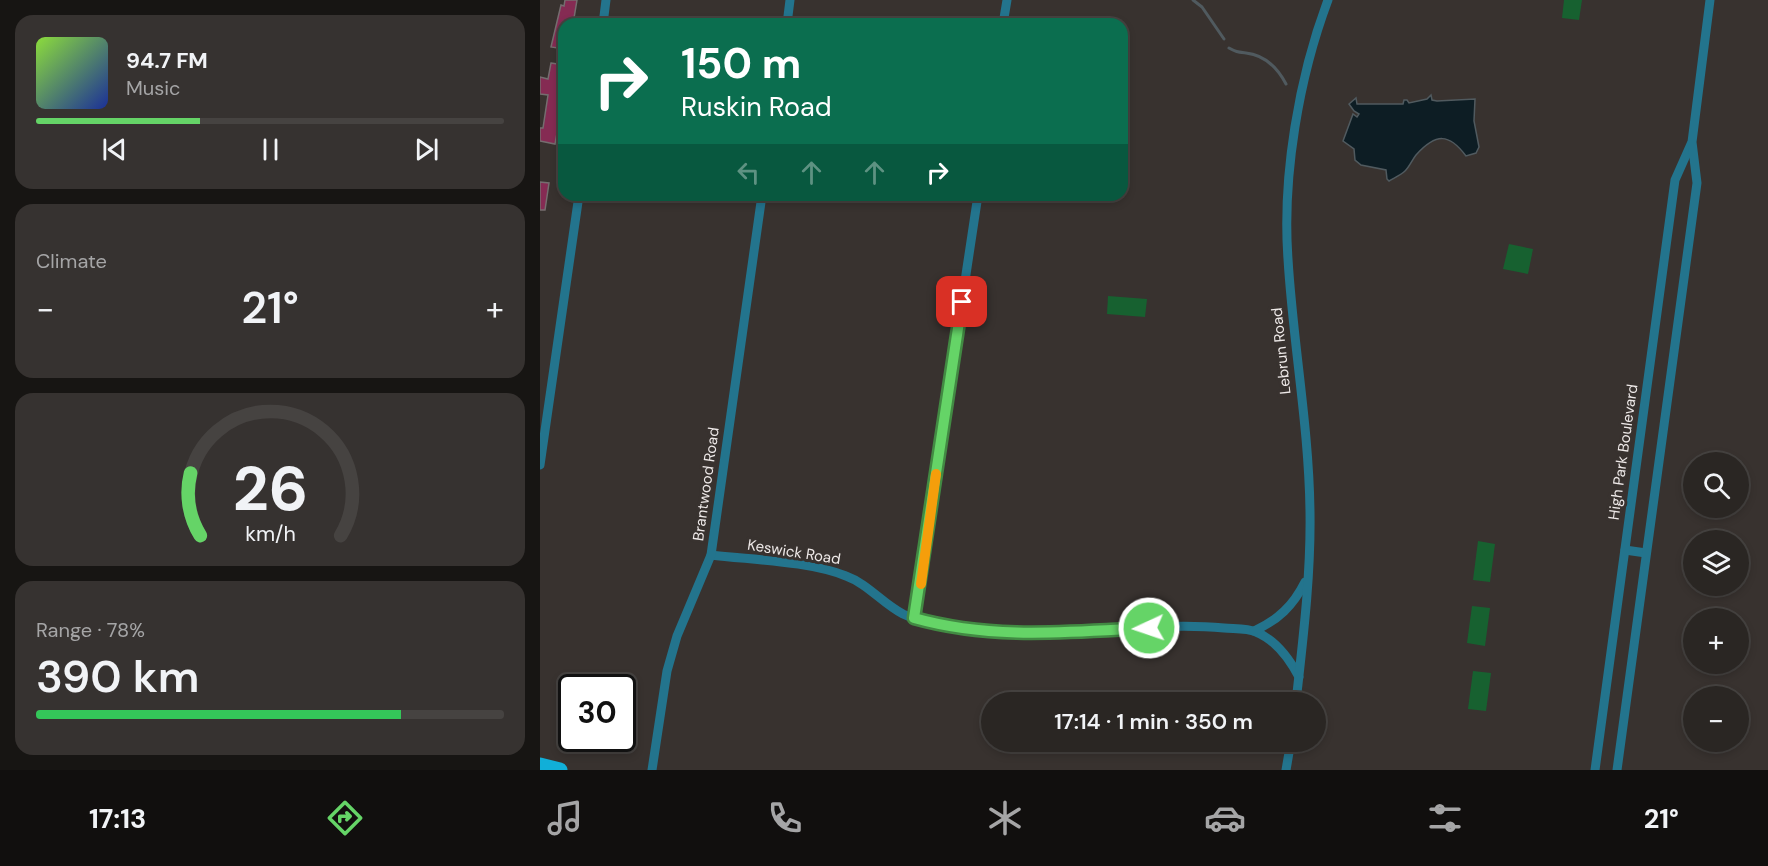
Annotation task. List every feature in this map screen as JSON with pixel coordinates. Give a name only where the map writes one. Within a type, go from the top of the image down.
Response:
[{"type":"main road","points":[[540,765],[560,770]]},
{"type":"street","points":[[604,18],[606,0]]},
{"type":"street","points":[[788,18],[790,0]]},
{"type":"street","points":[[1004,18],[1007,0]]},
{"type":"street","name":"Lebrun Road","points":[[1297,692],[1310,512],[1292,315],[1287,219],[1300,105],[1315,38],[1328,0]]},
{"type":"street","name":"High Park Boulevard","points":[[1617,770],[1697,183],[1692,142],[1710,0]]},
{"type":"street","name":"High Park Boulevard","points":[[1594,770],[1675,180],[1692,142]]},
{"type":"street","points":[[540,465],[578,201]]},
{"type":"street","name":"Brantwood Road","points":[[652,770],[667,671],[677,636],[711,555],[761,201]]},
{"type":"street","points":[[914,618],[977,201]]},
{"type":"street","points":[[1625,550],[1646,553]]},
{"type":"street","name":"Keswick Road","points":[[711,555],[817,568],[846,576],[861,583],[891,607],[914,618],[958,628],[1038,634],[1209,626],[1254,631],[1281,649],[1299,677]]},
{"type":"street","points":[[1254,631],[1287,610],[1299,595],[1307,578]]},
{"type":"street","points":[[1286,770],[1289,752]]},
{"type":"green space","points":[[1564,0],[1582,0],[1579,20],[1562,18]]},
{"type":"green space","points":[[1509,244],[1533,249],[1528,274],[1503,269]]},
{"type":"green space","points":[[1108,296],[1147,299],[1145,317],[1107,314]]},
{"type":"green space","points":[[1478,541],[1495,544],[1490,582],[1473,580]]},
{"type":"green space","points":[[1472,606],[1490,608],[1485,646],[1467,643]]},
{"type":"green space","points":[[1473,671],[1491,673],[1486,711],[1468,709]]},
{"type":"water","points":[[1431,95],[1432,100],[1437,101],[1475,99],[1474,121],[1479,147],[1476,153],[1466,156],[1454,143],[1442,139],[1436,140],[1423,148],[1403,172],[1389,181],[1386,170],[1361,165],[1355,160],[1354,149],[1343,141],[1353,114],[1357,117],[1359,114],[1349,104],[1356,98],[1357,104],[1403,104],[1404,100],[1409,103],[1427,99]]},
{"type":"building","points":[[565,0],[577,0],[574,18],[558,18],[558,48],[551,47],[561,5],[564,6]]},
{"type":"building","points":[[551,63],[558,64],[558,128],[555,144],[540,141],[540,128],[543,128],[548,95],[540,94],[540,77],[548,79]]},
{"type":"building","points":[[540,182],[549,183],[545,210],[540,210]]},
{"type":"waterway","points":[[1193,0],[1202,7],[1224,39]]},
{"type":"waterway","points":[[1229,48],[1237,52],[1253,54],[1265,60],[1275,68],[1286,84]]},
{"type":"slow traffic","points":[[921,584],[936,474]]},
{"type":"route","points":[[962,302],[914,618],[958,628],[1002,633],[1038,634],[1149,628]]}]
